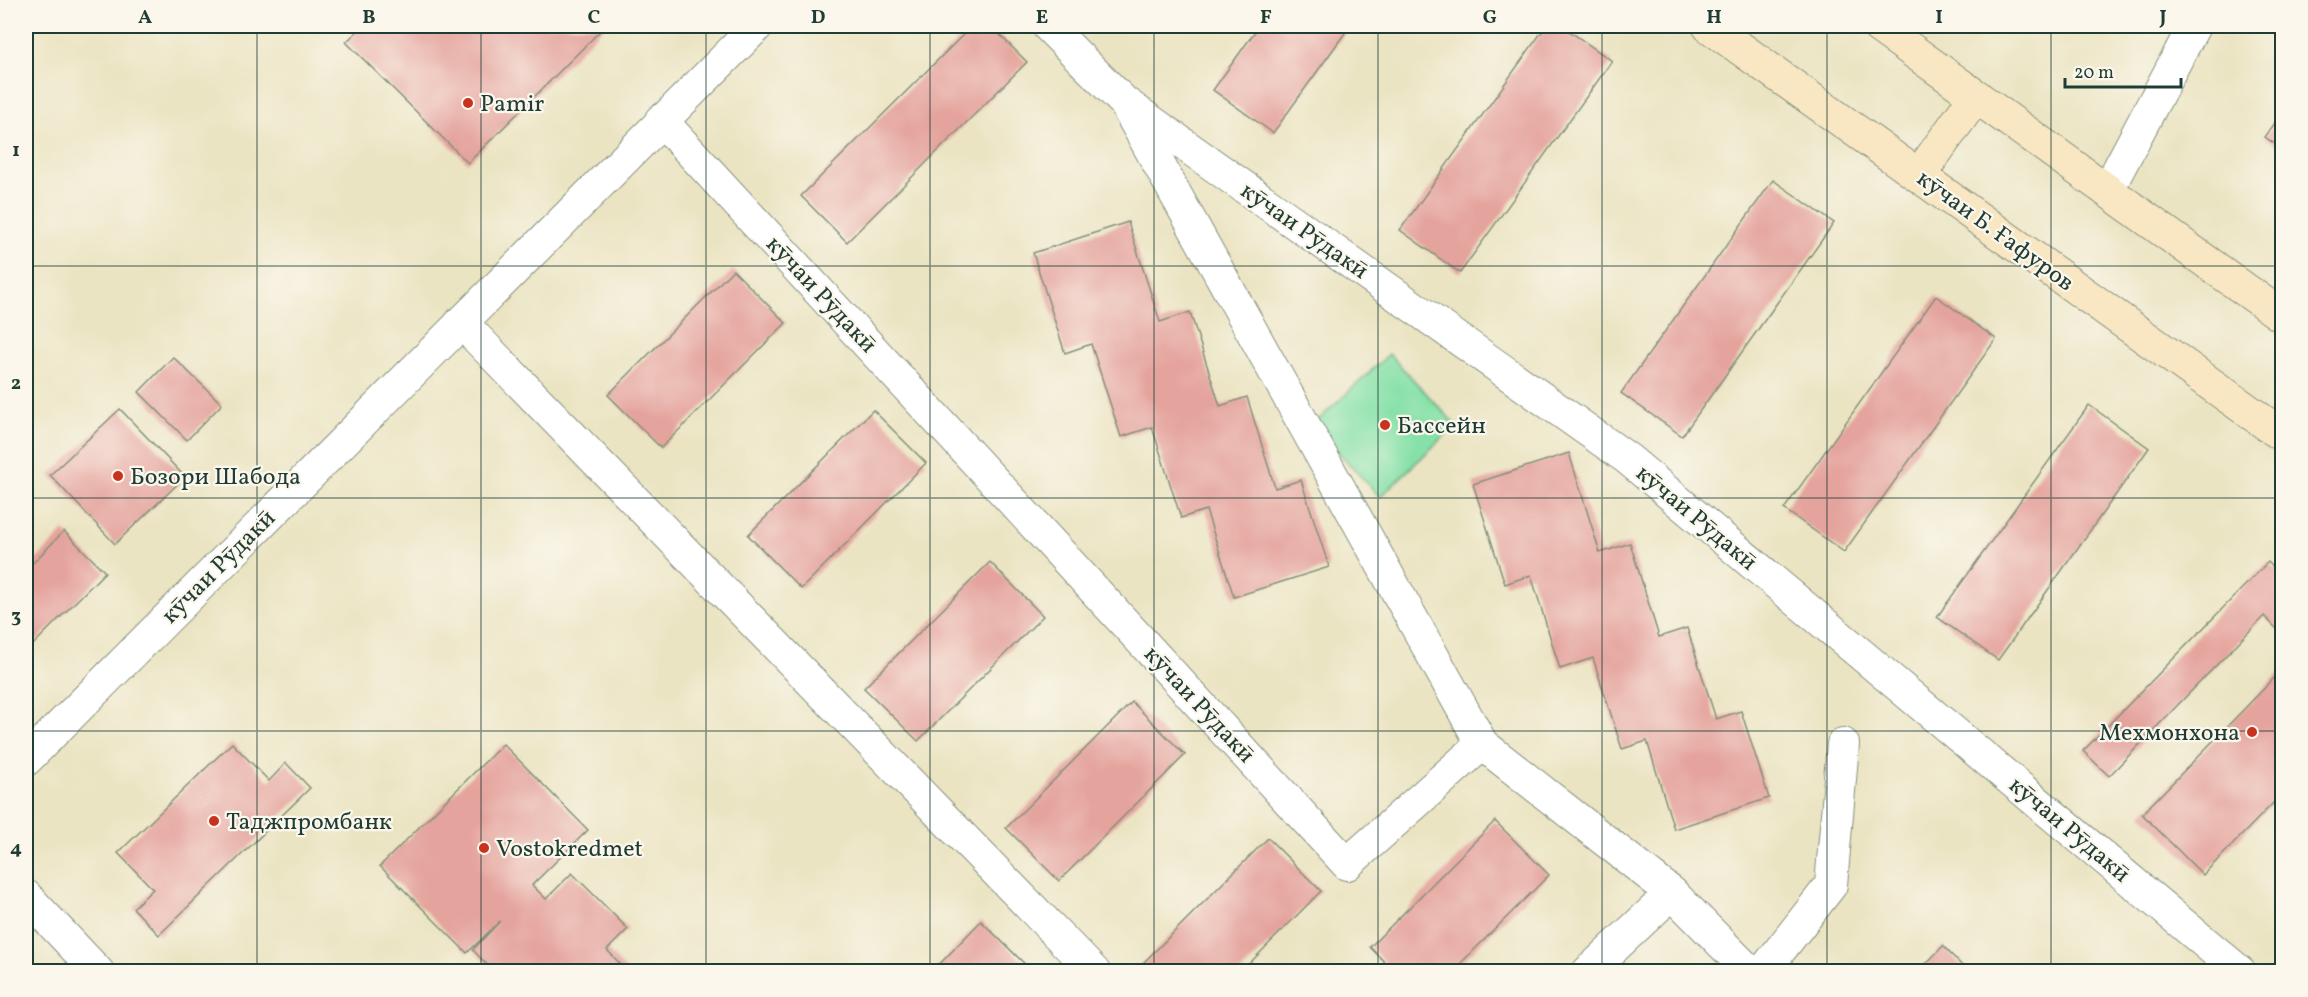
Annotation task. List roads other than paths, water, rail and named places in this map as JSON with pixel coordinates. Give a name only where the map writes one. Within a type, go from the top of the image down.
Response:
[{"type":"main road","name":"кӯчаи Б. Ғафуров","points":[[1709,26],[2283,435]]},
{"type":"main road","points":[[1878,26],[2283,316]]},
{"type":"main road","points":[[1919,175],[1976,96]]},
{"type":"street","name":"кӯчаи Рӯдакӣ","points":[[26,760],[757,26]]},
{"type":"street","name":"кӯчаи Рӯдакӣ","points":[[1048,26],[1124,102],[1628,459],[2240,972]]},
{"type":"street","points":[[2107,190],[2194,26]]},
{"type":"street","name":"кӯчаи Рӯдакӣ","points":[[1124,102],[1482,744],[1672,893],[1750,972]]},
{"type":"street","name":"кӯчаи Рӯдакӣ","points":[[661,120],[1347,864],[1482,744]]},
{"type":"street","points":[[461,322],[1094,972]]},
{"type":"street","points":[[1763,972],[1832,885],[1843,744]]},
{"type":"street","points":[[1588,972],[1672,893]]},
{"type":"street","points":[[26,896],[98,972]]},
{"type":"place","name":"Pamir","points":[[468,103]]},
{"type":"place","name":"Бассейн","points":[[1385,425]]},
{"type":"place","name":"Бозори Шабода","points":[[118,476]]},
{"type":"place","name":"Мехмонхона","points":[[2252,732]]},
{"type":"place","name":"Таджпромбанк","points":[[214,821]]},
{"type":"place","name":"Vostokredmet","points":[[484,848]]}]
